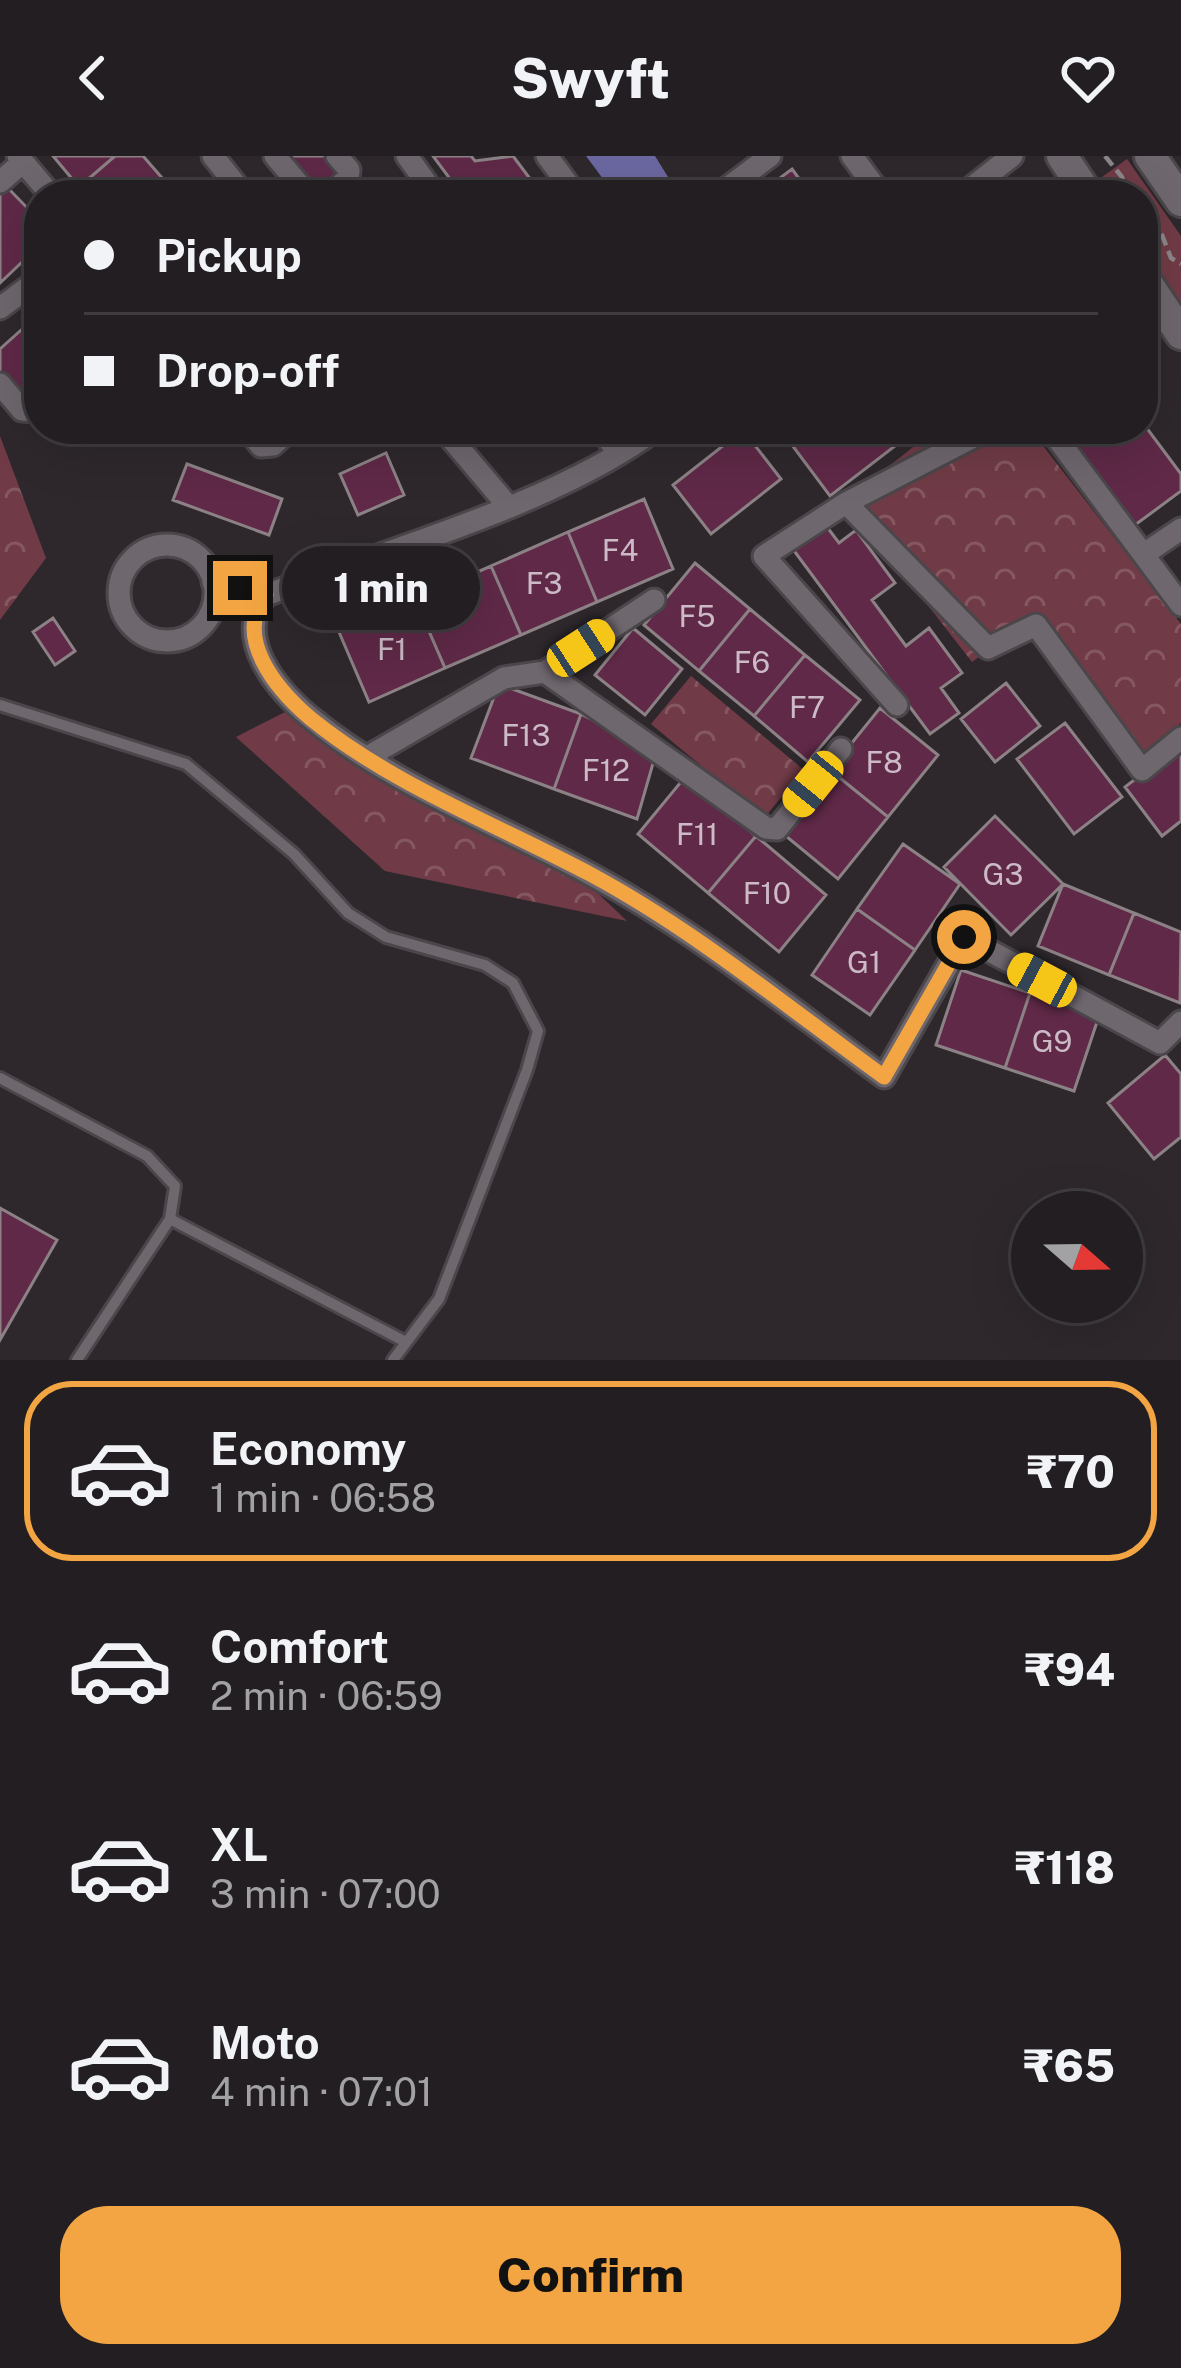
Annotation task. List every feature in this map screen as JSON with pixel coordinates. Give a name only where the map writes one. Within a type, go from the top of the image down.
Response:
[{"type":"street","points":[[213,156],[232,180]]},
{"type":"street","points":[[275,156],[295,180]]},
{"type":"street","points":[[738,180],[770,156]]},
{"type":"street","points":[[981,180],[1012,156]]},
{"type":"street","points":[[1150,156],[1181,201]]},
{"type":"street","points":[[0,182],[20,159]]},
{"type":"street","points":[[1158,300],[1181,334]]},
{"type":"street","points":[[0,384],[24,410]]},
{"type":"street","points":[[455,444],[508,506]]},
{"type":"street","points":[[612,444],[618,453]]},
{"type":"street","points":[[632,444],[508,506],[266,595],[254,610],[256,650],[276,683],[311,718],[369,756],[593,876],[732,961],[884,1077],[964,937],[1160,1043],[1181,1022]]},
{"type":"street","points":[[959,444],[962,448]]},
{"type":"street","points":[[897,705],[764,556],[846,503],[968,444]]},
{"type":"street","points":[[1061,444],[1181,605]]},
{"type":"street","points":[[846,503],[988,649],[1036,626],[1142,770],[1181,738]]},
{"type":"street","points":[[1144,554],[1181,529]]},
{"type":"street","points":[[213,582],[210,614],[186,637],[153,640],[138,632],[120,605],[124,572],[147,549],[164,545],[195,554],[213,582],[266,595]]},
{"type":"street","points":[[369,756],[504,679],[544,672],[654,600]]},
{"type":"street","points":[[544,672],[766,828],[777,829],[841,749]]},
{"type":"lane","points":[[0,705],[186,764],[294,854],[348,913],[386,937],[485,965],[514,983],[538,1031],[532,1051],[439,1299],[393,1360]]},
{"type":"lane","points":[[0,1078],[165,1170],[177,1198],[170,1219],[77,1360]]},
{"type":"lane","points":[[170,1219],[404,1341]]},
{"type":"path","points":[[1158,232],[1171,258],[1181,264]]},
{"type":"green space","points":[[1127,159],[1142,180],[1098,180]]},
{"type":"green space","points":[[1158,203],[1181,236],[1181,304],[1158,271]]},
{"type":"green space","points":[[0,436],[46,558],[0,620]]},
{"type":"green space","points":[[917,444],[1042,444],[1181,624],[1181,723],[1128,764],[1021,625],[972,662],[846,500]]},
{"type":"green space","points":[[691,676],[804,770],[764,818],[651,724]]},
{"type":"green space","points":[[289,710],[589,885],[627,921],[385,871],[236,737]]},
{"type":"shaded area","points":[[586,156],[655,156],[668,177],[664,180],[604,180]]},
{"type":"building","points":[[53,156],[115,156],[87,180],[73,180]]},
{"type":"building","points":[[115,156],[143,156],[164,180],[87,180]]},
{"type":"building","points":[[288,156],[329,156],[344,174],[337,180],[308,180]]},
{"type":"building","points":[[433,156],[471,156],[475,161],[513,156],[531,180],[451,180]]},
{"type":"building","points":[[792,169],[800,180],[777,180]]},
{"type":"building","points":[[4,184],[24,205],[24,260],[0,283],[0,188]]},
{"type":"building","points":[[24,327],[24,401],[0,371],[0,349]]},
{"type":"building","points":[[1158,443],[1181,474],[1181,491],[1135,525],[1074,444]]},
{"type":"building","points":[[725,444],[754,444],[781,479],[711,534],[673,485]]},
{"type":"building","points":[[791,444],[894,444],[895,446],[830,496]]},
{"type":"building","points":[[386,453],[404,495],[358,515],[340,474]]},
{"type":"building","points":[[187,464],[282,499],[269,535],[173,500]]},
{"type":"building","points":[[644,499],[673,569],[597,602],[568,532]]},
{"type":"building","points":[[824,523],[839,543],[856,530],[895,583],[872,600],[906,646],[929,628],[962,673],[941,688],[959,713],[930,734],[792,548]]},
{"type":"building","points":[[568,532],[597,602],[521,635],[491,566]]},
{"type":"building","points":[[695,563],[750,609],[699,671],[644,625]]},
{"type":"building","points":[[491,566],[521,635],[445,668],[415,599]]},
{"type":"building","points":[[415,599],[445,668],[369,702],[339,632]]},
{"type":"building","points":[[750,609],[805,655],[754,716],[699,671]]},
{"type":"building","points":[[53,618],[75,651],[55,665],[33,632]]},
{"type":"building","points":[[633,628],[682,669],[645,715],[595,675]]},
{"type":"building","points":[[805,655],[860,700],[808,762],[754,716]]},
{"type":"building","points":[[1006,683],[1040,726],[995,762],[961,719]]},
{"type":"building","points":[[499,684],[581,714],[554,789],[471,758]]},
{"type":"building","points":[[880,708],[938,755],[888,817],[830,770]]},
{"type":"building","points":[[581,714],[656,753],[637,819],[554,789]]},
{"type":"building","points":[[1065,723],[1122,797],[1074,834],[1017,759]]},
{"type":"building","points":[[1181,744],[1181,821],[1162,836],[1125,787]]},
{"type":"building","points":[[830,770],[888,817],[838,879],[781,832]]},
{"type":"building","points":[[685,777],[756,836],[708,893],[638,834]]},
{"type":"building","points":[[995,816],[1063,884],[1011,935],[944,867]]},
{"type":"building","points":[[756,836],[826,895],[779,952],[708,893]]},
{"type":"building","points":[[903,844],[960,884],[915,950],[857,909]]},
{"type":"building","points":[[1063,884],[1134,913],[1109,975],[1038,946]]},
{"type":"building","points":[[857,909],[915,950],[870,1015],[812,975]]},
{"type":"building","points":[[1134,913],[1181,932],[1180,1003],[1109,975]]},
{"type":"building","points":[[961,970],[1030,993],[1005,1068],[936,1045]]},
{"type":"building","points":[[1030,993],[1099,1016],[1074,1091],[1005,1068]]},
{"type":"building","points":[[1165,1055],[1181,1074],[1181,1137],[1154,1159],[1108,1103]]},
{"type":"building","points":[[0,1208],[57,1240],[0,1340]]},
{"type":"route","points":[[240,588],[266,595],[254,610],[256,650],[276,683],[311,718],[385,767],[593,876],[732,961],[884,1077],[964,937]]}]
